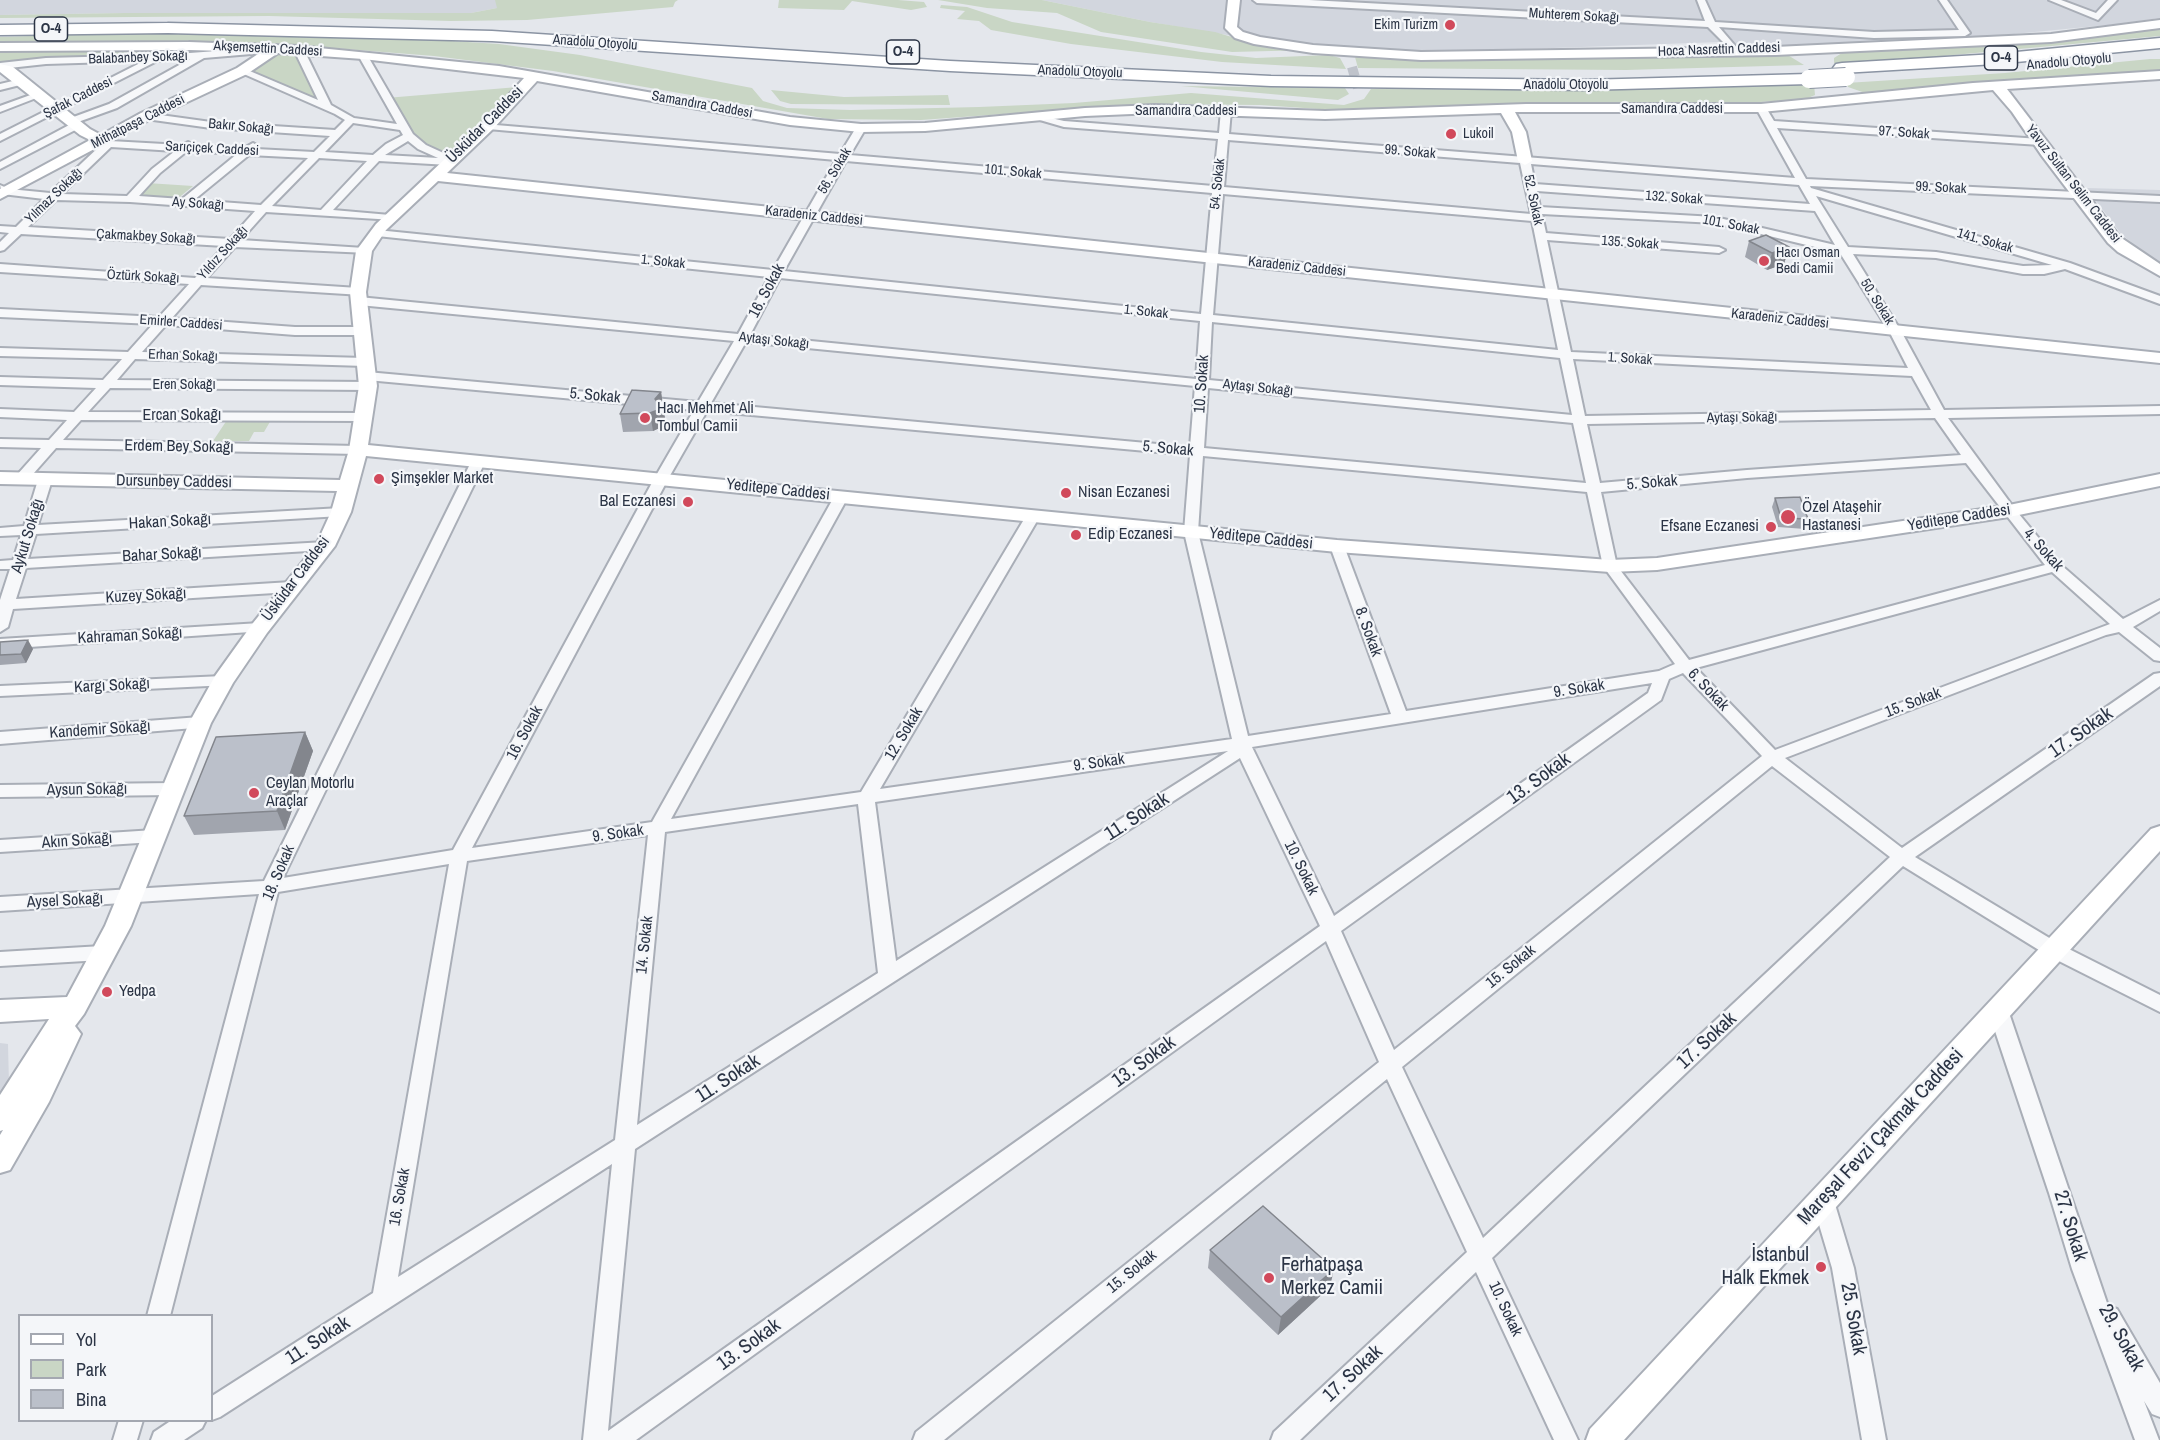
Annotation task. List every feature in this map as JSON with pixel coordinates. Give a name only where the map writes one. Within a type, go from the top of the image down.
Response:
[{"type":"highway","name":"Anadolu Otoyolu","points":[[0,23],[164,20],[372,23],[654,36],[1270,71],[1389,75],[1647,75],[1821,63],[1996,59],[2160,43]]},
{"type":"highway","name":"Anadolu Otoyolu","points":[[0,32],[103,28],[344,31],[492,36],[950,66],[1271,81],[1584,85],[1821,63],[1981,69],[2160,53]]},
{"type":"street","points":[[1233,0],[1231,28],[1239,35],[1258,41],[1313,49],[1421,56],[1650,52]]},
{"type":"street","name":"Muhterem Sokağı","points":[[1257,0],[1919,36],[1965,33],[1943,0]]},
{"type":"street","points":[[1513,0],[1513,13]]},
{"type":"street","points":[[1701,0],[1711,24],[1732,48]]},
{"type":"street","points":[[2053,0],[2098,17],[2112,0]]},
{"type":"street","points":[[1832,102],[1822,84],[1821,63],[1831,53],[1843,49],[2051,38],[2160,24]]},
{"type":"street","points":[[1919,36],[1931,44]]},
{"type":"street","name":"Hoca Nasrettin Caddesi","points":[[1650,52],[1732,48],[1821,63],[1931,44]]},
{"type":"street","name":"Akşemsettin Caddesi","points":[[0,46],[189,46],[299,50],[363,55],[534,76]]},
{"type":"street","name":"Balabanbey Sokağı","points":[[0,67],[46,61],[202,56],[276,49]]},
{"type":"street","name":"Mithatpaşa Caddesi","points":[[2,191],[104,142],[146,116],[242,71],[276,49]]},
{"type":"street","points":[[299,50],[327,107]]},
{"type":"street","name":"Hoca Nasrettin Caddesi","points":[[1650,52],[1775,51],[1802,56],[1821,63]]},
{"type":"street","points":[[363,55],[406,131],[422,147],[450,161]]},
{"type":"street","points":[[0,165],[202,56]]},
{"type":"street","name":"Şafak Caddesi","points":[[0,138],[157,58]]},
{"type":"street","points":[[1821,63],[1853,94],[1874,98]]},
{"type":"street","points":[[1821,63],[1842,96],[1832,102]]},
{"type":"street","name":"Sarıçiçek Caddesi","points":[[0,67],[8,70],[75,123],[104,142],[198,136],[249,151],[450,161]]},
{"type":"street","points":[[242,71],[327,107],[351,120],[406,131]]},
{"type":"street","points":[[1761,108],[1773,110],[1997,86],[2160,75]]},
{"type":"street","name":"Üsküdar Caddesi","points":[[0,1119],[57,1028],[75,1006],[118,926],[200,723],[223,681],[260,628],[325,546],[341,512],[358,450],[367,375],[358,297],[364,251],[390,218],[488,126],[534,76]]},
{"type":"street","name":"Samandıra Caddesi","points":[[534,76],[790,121],[861,128],[925,127],[1155,109],[1336,115],[1506,109],[1761,108],[1815,101],[1832,102]]},
{"type":"street","points":[[0,87],[21,82]]},
{"type":"street","points":[[1832,102],[1997,86]]},
{"type":"street","name":"Yavuz Sultan Selim Caddesi","points":[[1997,86],[2119,244],[2160,271]]},
{"type":"street","points":[[0,109],[39,94]]},
{"type":"street","name":"50. Sokak","points":[[1761,108],[1804,186],[1894,331]]},
{"type":"street","name":"52. Sokak","points":[[1506,109],[1519,132],[1553,294]]},
{"type":"street","name":"54. Sokak","points":[[1211,258],[1226,110]]},
{"type":"street","name":"Bakır Sokağı","points":[[146,116],[198,136],[269,129],[336,133]]},
{"type":"street","name":"99. Sokak","points":[[1038,118],[1064,124],[1783,181],[1804,186],[2160,199]]},
{"type":"street","name":"Yıldız Sokağı","points":[[21,479],[263,209],[351,120]]},
{"type":"street","name":"97. Sokak","points":[[1769,124],[2040,142]]},
{"type":"street","name":"101. Sokak","points":[[488,126],[1218,190],[1536,214],[1715,219],[1844,250],[1936,255],[2023,270],[2044,270],[2066,265]]},
{"type":"street","name":"56. Sokak","points":[[808,215],[861,128]]},
{"type":"street","points":[[184,202],[249,151],[269,129]]},
{"type":"street","points":[[324,213],[376,158],[406,131]]},
{"type":"street","points":[[129,199],[156,171],[198,136]]},
{"type":"street","name":"Yılmaz Sokağı","points":[[0,248],[54,197],[104,142]]},
{"type":"street","name":"Karadeniz Caddesi","points":[[434,176],[2160,358]]},
{"type":"street","name":"141. Sokak","points":[[1804,186],[2066,265],[2160,300]]},
{"type":"street","name":"132. Sokak","points":[[1530,187],[1818,208]]},
{"type":"street","name":"Ay Sokağı","points":[[2,191],[54,197],[184,202],[390,218]]},
{"type":"street","name":"16. Sokak","points":[[382,1300],[459,856],[661,479],[742,338],[808,215]]},
{"type":"street","name":"Çakmakbey Sokağı","points":[[0,229],[364,251]]},
{"type":"street","name":"1. Sokak","points":[[377,233],[1566,355],[1917,372]]},
{"type":"street","name":"135. Sokak","points":[[1540,236],[1719,250]]},
{"type":"street","name":"10. Sokak","points":[[1211,258],[1191,532],[1243,745],[1566,1440]]},
{"type":"street","name":"Öztürk Sokağı","points":[[0,268],[198,280],[358,297]]},
{"type":"street","name":"6. Sokak","points":[[1553,294],[1610,566],[1685,666],[1773,757],[1902,857],[2054,950],[2160,1004]]},
{"type":"street","name":"Aytaşı Sokağı","points":[[358,297],[742,338],[1580,420],[2160,410]]},
{"type":"street","name":"Emirler Caddesi","points":[[0,313],[162,321],[295,331],[362,332]]},
{"type":"street","name":"4. Sokak","points":[[1894,331],[1940,415],[2009,511],[2055,567],[2160,656]]},
{"type":"street","name":"Erhan Sokağı","points":[[0,352],[132,355],[367,375]]},
{"type":"street","name":"Eren Sokağı","points":[[0,381],[105,384],[367,375]]},
{"type":"street","name":"5. Sokak","points":[[367,375],[1594,488],[1747,474],[1970,459]]},
{"type":"street","name":"Ercan Sokağı","points":[[0,413],[77,416],[363,417]]},
{"type":"street","name":"Erdem Bey Sokağı","points":[[0,443],[358,450]]},
{"type":"street","name":"Yeditepe Caddesi","points":[[358,450],[479,460],[1337,546],[1610,566],[1657,564],[2009,511],[2160,480]]},
{"type":"street","name":"18. Sokak","points":[[159,1314],[270,887],[479,460]]},
{"type":"street","name":"Dursunbey Caddesi","points":[[0,478],[348,486]]},
{"type":"street","name":"Aykut Sokağı","points":[[0,627],[3,605],[20,563],[28,530],[45,480]]},
{"type":"street","name":"14. Sokak","points":[[595,1440],[657,829],[841,497]]},
{"type":"street","name":"Hakan Sokağı","points":[[0,532],[341,512]]},
{"type":"street","name":"12. Sokak","points":[[866,798],[1034,516]]},
{"type":"street","name":"Bahar Sokağı","points":[[0,565],[325,546]]},
{"type":"street","name":"8. Sokak","points":[[1337,546],[1400,717]]},
{"type":"street","name":"9. Sokak","points":[[130,898],[270,887],[459,856],[1243,745],[1400,717],[1662,676],[1685,666],[2055,567]]},
{"type":"street","name":"Kuzey Sokağı","points":[[3,605],[291,587]]},
{"type":"street","name":"15. Sokak","points":[[925,1440],[1390,1063],[1773,757],[2101,631],[2122,626],[2160,605]]},
{"type":"street","name":"Kahraman Sokağı","points":[[0,644],[260,628]]},
{"type":"street","name":"13. Sokak","points":[[616,1440],[1654,696],[1662,676]]},
{"type":"street","name":"17. Sokak","points":[[1283,1440],[1902,857],[2160,678]]},
{"type":"street","name":"Kargı Sokağı","points":[[0,691],[223,681]]},
{"type":"street","name":"Kandemir Sokağı","points":[[0,738],[200,723]]},
{"type":"street","name":"11. Sokak","points":[[213,1408],[888,976],[1243,745]]},
{"type":"street","name":"Aysun Sokağı","points":[[0,791],[174,789]]},
{"type":"street","points":[[866,798],[888,976]]},
{"type":"street","name":"Mareşal Fevzi Çakmak Caddesi","points":[[1602,1440],[2160,835]]},
{"type":"street","name":"Akın Sokağı","points":[[0,846],[154,836]]},
{"type":"street","name":"Aysel Sokağı","points":[[0,904],[130,898]]},
{"type":"street","points":[[0,960],[102,953]]},
{"type":"street","points":[[0,1011],[75,1006]]},
{"type":"street","name":"Üsküdar Caddesi","points":[[0,1161],[35,1102],[71,1024],[75,1006]]},
{"type":"street","name":"27. Sokak","points":[[1998,1010],[2060,1192],[2083,1269],[2147,1440]]},
{"type":"street","name":"25. Sokak","points":[[1823,1201],[1843,1268],[1874,1440]]},
{"type":"street","name":"29. Sokak","points":[[2083,1269],[2160,1406]]},
{"type":"street","points":[[125,1440],[130,1422]]},
{"type":"street","points":[[164,1440],[191,1422]]},
{"type":"shaded area","points":[[0,0],[504,0],[497,8],[471,13],[0,15]]},
{"type":"shaded area","points":[[1042,0],[2160,0],[2160,18],[1982,37],[1910,41],[1801,45],[1741,45],[1720,42],[1414,53],[1269,42],[1150,22]]},
{"type":"shaded area","points":[[2086,188],[2160,190],[2160,264],[2122,235]]},
{"type":"shaded area","points":[[0,1043],[8,1044],[9,1085],[0,1096]]},
{"type":"green space","points":[[495,0],[678,0],[673,7],[527,20],[451,21],[269,16],[0,18],[0,15],[124,13],[471,13],[497,8]]},
{"type":"green space","points":[[779,0],[898,0],[924,2],[927,7],[911,10],[852,1],[844,10],[778,8]]},
{"type":"green space","points":[[938,0],[1042,0],[1150,22],[1215,32],[1252,43],[1310,50],[1232,52],[1101,32],[1057,13],[987,8]]},
{"type":"green space","points":[[941,5],[967,7],[1012,22],[1201,52],[1256,58],[1329,55],[1340,58],[1346,69],[1222,62],[1071,44],[991,30],[979,21],[957,19],[965,11],[940,8]]},
{"type":"green space","points":[[2160,27],[2160,36],[1910,59],[1834,63],[1834,58],[1845,51],[2081,37]]},
{"type":"green space","points":[[121,33],[404,38],[499,44],[580,55],[752,88],[763,101],[787,108],[851,110],[979,107],[1074,103],[1191,93],[1344,105],[1364,99],[1371,89],[1612,90],[1814,84],[1815,95],[1806,99],[1714,105],[1636,103],[1489,105],[1348,111],[1260,105],[1141,104],[921,120],[828,119],[553,71],[434,56],[332,48],[204,43],[95,41],[0,44],[0,37]]},
{"type":"green space","points":[[0,50],[235,51],[0,63]]},
{"type":"green space","points":[[1343,52],[1786,54],[1804,65],[1626,70],[1358,68],[1355,57]]},
{"type":"green space","points":[[271,53],[296,55],[319,99],[250,71]]},
{"type":"green space","points":[[2160,59],[2160,70],[1981,82],[1871,95],[1848,87],[1846,83],[2005,73]]},
{"type":"green space","points":[[1181,86],[1345,88],[1349,94],[1338,100]]},
{"type":"green space","points":[[518,87],[452,155],[444,154],[415,141],[386,98]]},
{"type":"green space","points":[[771,90],[844,97],[948,95],[950,105],[791,104],[780,101]]},
{"type":"green space","points":[[147,183],[193,186],[176,200],[137,198]]},
{"type":"green space","points":[[227,420],[271,420],[264,432],[254,432],[249,441],[213,441]]},
{"type":"building","points":[[1766,235],[1789,247],[1772,253],[1749,241]]},
{"type":"building","points":[[632,390],[661,392],[655,399],[663,408],[650,413],[620,414]]},
{"type":"building","points":[[1800,497],[1808,519],[1781,518],[1775,498]]},
{"type":"building","points":[[28,640],[21,654],[0,655],[0,642]]},
{"type":"building","name":"Ceylan Motorlu Araçlar","points":[[305,732],[277,811],[184,816],[216,737]]},
{"type":"building","name":"Ferhatpaşa Merkez Camii","points":[[1263,1206],[1334,1269],[1281,1317],[1210,1250]]},
{"type":"tunnel","points":[[1352,67],[1358,88]]},
{"type":"place","name":"Ekim Turizm","points":[[1450,25]]},
{"type":"place","name":"Lukoil","points":[[1451,134]]},
{"type":"place","name":"Hacı Osman Bedi Camii","points":[[1764,261]]},
{"type":"place","name":"Hacı Mehmet Ali Tombul Camii","points":[[645,418]]},
{"type":"place","name":"Şimşekler Market","points":[[379,479]]},
{"type":"place","name":"Nisan Eczanesi","points":[[1066,493]]},
{"type":"place","name":"Bal Eczanesi","points":[[688,502]]},
{"type":"place","name":"Özel Ataşehir Hastanesi","points":[[1788,517]]},
{"type":"place","name":"Efsane Eczanesi","points":[[1771,527]]},
{"type":"place","name":"Edip Eczanesi","points":[[1076,535]]},
{"type":"place","name":"Ceylan Motorlu Araçlar","points":[[254,793]]},
{"type":"place","name":"Yedpa","points":[[107,992]]},
{"type":"place","name":"İstanbul Halk Ekmek","points":[[1821,1267]]},
{"type":"place","name":"Ferhatpaşa Merkez Camii","points":[[1269,1278]]}]
